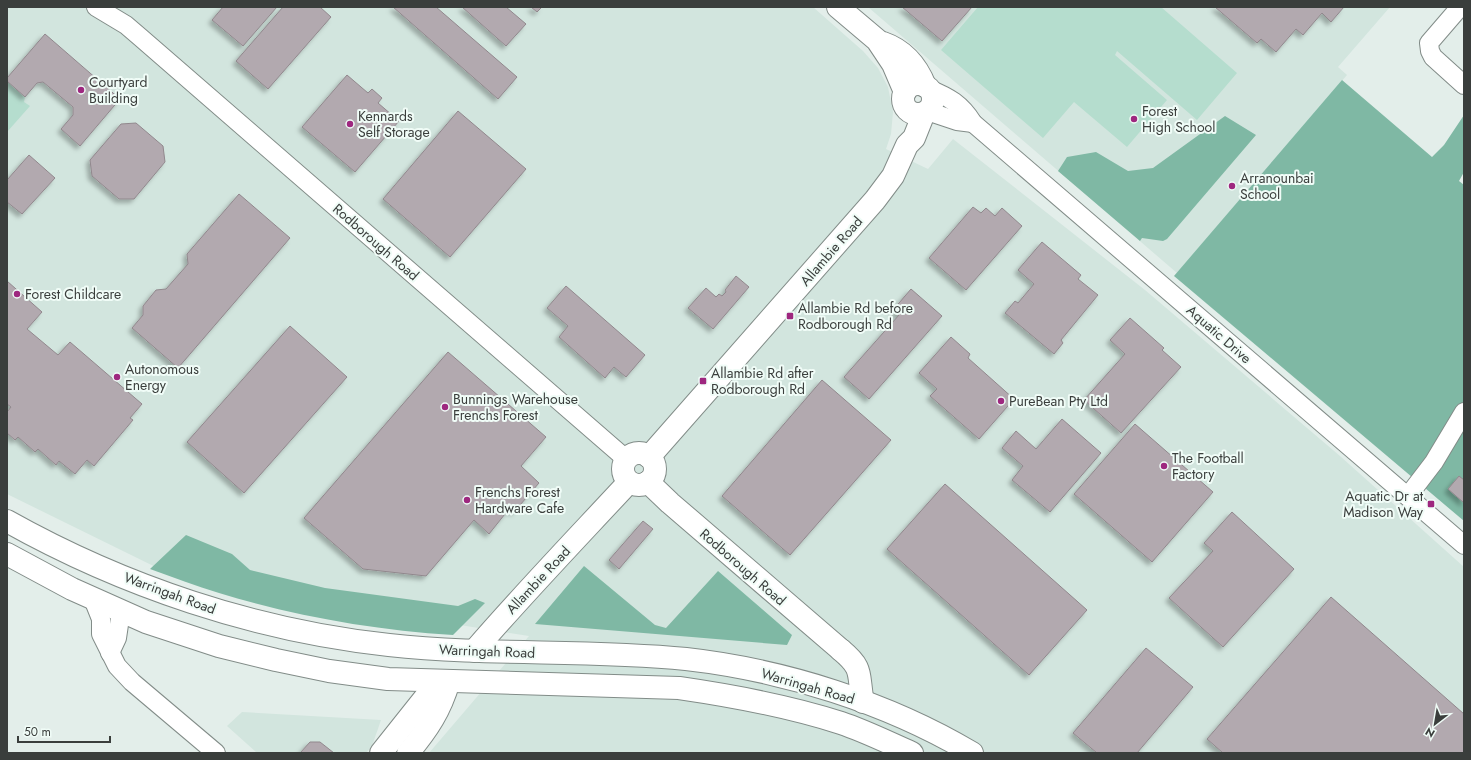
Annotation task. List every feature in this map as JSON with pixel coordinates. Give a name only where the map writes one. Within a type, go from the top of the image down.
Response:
[{"type":"main road","points":[[838,7],[877,40],[893,46],[905,56],[920,74],[920,100]]},
{"type":"main road","name":"Allambie Road","points":[[649,458],[875,200],[893,176],[907,145],[914,138],[920,100]]},
{"type":"main road","points":[[640,453],[649,458],[654,470],[638,482],[625,478],[622,468],[626,459],[640,453]]},
{"type":"main road","name":"Allambie Road","points":[[381,753],[424,699],[449,681],[521,596],[638,482]]},
{"type":"main road","name":"Rodborough Road","points":[[638,482],[670,504],[857,666],[860,675],[863,702]]},
{"type":"main road","name":"Warringah Road","points":[[7,521],[100,567],[213,609],[261,622],[324,636],[394,646],[474,651],[614,654],[685,659],[725,665],[786,677],[863,702],[906,718],[972,753]]},
{"type":"main road","name":"Warringah Road","points":[[7,554],[93,599],[146,622],[219,646],[276,660],[329,671],[388,679],[679,688],[722,694],[784,707],[842,723],[912,753]]},
{"type":"main road","name":"Allambie Road","points":[[408,753],[436,716],[443,701],[449,681]]},
{"type":"street","name":"Rodborough Road","points":[[96,7],[126,25],[626,459]]},
{"type":"street","name":"Rodborough Road","points":[[113,7],[126,25]]},
{"type":"street","points":[[1460,7],[1429,43],[1430,51],[1433,57],[1464,85]]},
{"type":"street","name":"Aquatic Drive","points":[[920,100],[950,99],[964,109],[973,123],[1464,545]]},
{"type":"street","points":[[1408,496],[1434,462],[1464,412]]},
{"type":"street","points":[[93,599],[101,619],[101,634],[117,666],[132,682],[216,753]]},
{"type":"street","points":[[110,653],[117,638],[121,611]]},
{"type":"shaded area","points":[[7,7],[813,7],[863,51],[878,68],[888,87],[893,112],[891,134],[886,149],[928,169],[953,139],[1145,290],[1340,456],[1464,567],[1464,753],[429,753],[529,636],[184,581],[7,494]]},
{"type":"shaded area","name":"Forest High School","points":[[868,7],[1390,7],[1338,67],[1347,75],[1177,273]]},
{"type":"shaded area","points":[[242,712],[381,720],[372,746],[366,753],[257,753],[227,726]]},
{"type":"green space","points":[[978,7],[1161,7],[1237,73],[1197,120],[1117,51],[1115,55],[1167,100],[1127,147],[1074,102],[1043,138],[941,50]]},
{"type":"green space","points":[[1342,80],[1432,157],[1444,145],[1464,115],[1464,172],[1459,181],[1464,185],[1464,521],[1174,276]]},
{"type":"green space","points":[[7,81],[25,97],[24,102],[30,106],[7,132]]},
{"type":"green space","points":[[1225,116],[1256,135],[1167,239],[1163,241],[1142,238],[1140,241],[1058,171],[1067,157],[1096,152],[1128,171],[1153,168]]},
{"type":"green space","points":[[186,535],[232,554],[250,570],[325,588],[458,606],[475,599],[485,603],[453,635],[364,626],[277,609],[219,593],[150,569]]},
{"type":"green space","points":[[584,566],[655,625],[666,628],[718,571],[792,635],[787,645],[535,624]]},
{"type":"building","points":[[223,7],[277,7],[243,46],[212,20]]},
{"type":"building","points":[[283,7],[320,7],[331,17],[268,89],[236,61]]},
{"type":"building","points":[[393,7],[436,7],[517,77],[498,99]]},
{"type":"building","points":[[462,7],[506,7],[526,24],[506,46]]},
{"type":"building","points":[[531,7],[542,7],[537,12]]},
{"type":"building","points":[[902,7],[972,7],[942,41]]},
{"type":"building","points":[[1215,7],[1344,7],[1331,22],[1322,13],[1303,35],[1296,29],[1276,52],[1261,39],[1257,43]]},
{"type":"building","name":"Courtyard Building","points":[[45,34],[120,99],[80,146],[61,129],[73,115],[73,107],[43,82],[37,83],[25,97],[7,81],[7,78]]},
{"type":"building","name":"Kennards Self Storage","points":[[347,75],[368,93],[372,89],[382,98],[378,103],[399,121],[355,172],[302,127]]},
{"type":"building","points":[[458,111],[526,169],[450,257],[383,199]]},
{"type":"building","points":[[136,123],[163,146],[165,162],[134,199],[119,199],[92,176],[90,160],[121,124]]},
{"type":"building","points":[[29,155],[55,178],[22,214],[7,202],[7,180]]},
{"type":"building","points":[[239,194],[290,238],[178,368],[132,328],[143,315],[143,306],[156,290],[166,289],[188,264],[187,254]]},
{"type":"building","points":[[973,207],[981,213],[986,208],[995,216],[1002,208],[1022,226],[966,290],[929,258]]},
{"type":"building","points":[[1042,242],[1081,275],[1078,279],[1098,295],[1061,340],[1063,343],[1054,354],[1005,313],[1015,301],[1018,303],[1034,284],[1018,270]]},
{"type":"building","points":[[736,276],[749,287],[713,329],[688,308],[706,288],[716,297],[719,294],[722,296]]},
{"type":"building","points":[[7,281],[42,312],[27,329],[58,355],[70,342],[142,404],[130,418],[133,420],[94,466],[87,460],[75,474],[59,461],[56,465],[38,449],[35,452],[18,437],[15,440],[7,433],[7,412],[11,407],[7,404]]},
{"type":"building","points":[[566,286],[645,355],[626,377],[614,367],[605,378],[559,337],[568,326],[547,308]]},
{"type":"building","points":[[911,289],[942,316],[869,399],[844,377],[899,315],[893,310]]},
{"type":"building","points":[[1130,318],[1164,348],[1162,350],[1181,367],[1121,433],[1084,400],[1125,354],[1110,340]]},
{"type":"building","points":[[290,326],[347,377],[244,493],[187,442]]},
{"type":"building","points":[[951,337],[970,354],[968,358],[1014,399],[979,439],[930,396],[937,389],[919,373]]},
{"type":"building","points":[[448,352],[546,437],[521,466],[539,483],[514,512],[509,509],[489,534],[474,520],[426,576],[363,569],[304,518]]},
{"type":"building","points":[[822,380],[891,440],[790,555],[722,496]]},
{"type":"building","points":[[1062,419],[1101,453],[1050,512],[1012,480],[1023,466],[1002,448],[1016,431],[1036,449]]},
{"type":"building","points":[[1135,424],[1213,492],[1152,562],[1074,494]]},
{"type":"building","points":[[1459,476],[1464,480],[1464,503],[1448,489]]},
{"type":"building","points":[[945,484],[1087,610],[1029,675],[887,549]]},
{"type":"building","points":[[1232,512],[1294,569],[1223,647],[1169,598],[1213,551],[1204,543]]},
{"type":"building","points":[[643,521],[653,529],[619,569],[609,560]]},
{"type":"building","points":[[1331,597],[1464,714],[1464,753],[1223,753],[1207,739]]},
{"type":"building","points":[[1146,648],[1193,687],[1137,753],[1097,753],[1073,733]]},
{"type":"building","points":[[310,742],[320,742],[334,753],[300,753]]},
{"type":"place","name":"Courtyard Building","points":[[81,90]]},
{"type":"place","name":"Forest High School","points":[[1134,119]]},
{"type":"place","name":"Kennards Self Storage","points":[[350,124]]},
{"type":"place","name":"Arranounbai School","points":[[1232,186]]},
{"type":"place","name":"Forest Childcare","points":[[17,294]]},
{"type":"place","name":"Allambie Rd before Rodborough Rd","points":[[790,316]]},
{"type":"place","name":"Autonomous Energy","points":[[117,377]]},
{"type":"place","name":"Allambie Rd after Rodborough Rd","points":[[703,381]]},
{"type":"place","name":"PureBean Pty Ltd","points":[[1001,401]]},
{"type":"place","name":"Bunnings Warehouse Frenchs Forest","points":[[445,407]]},
{"type":"place","name":"The Football Factory","points":[[1164,466]]},
{"type":"place","name":"Frenchs Forest Hardware Cafe","points":[[467,500]]},
{"type":"place","name":"Aquatic Dr at Madison Way","points":[[1431,504]]}]
